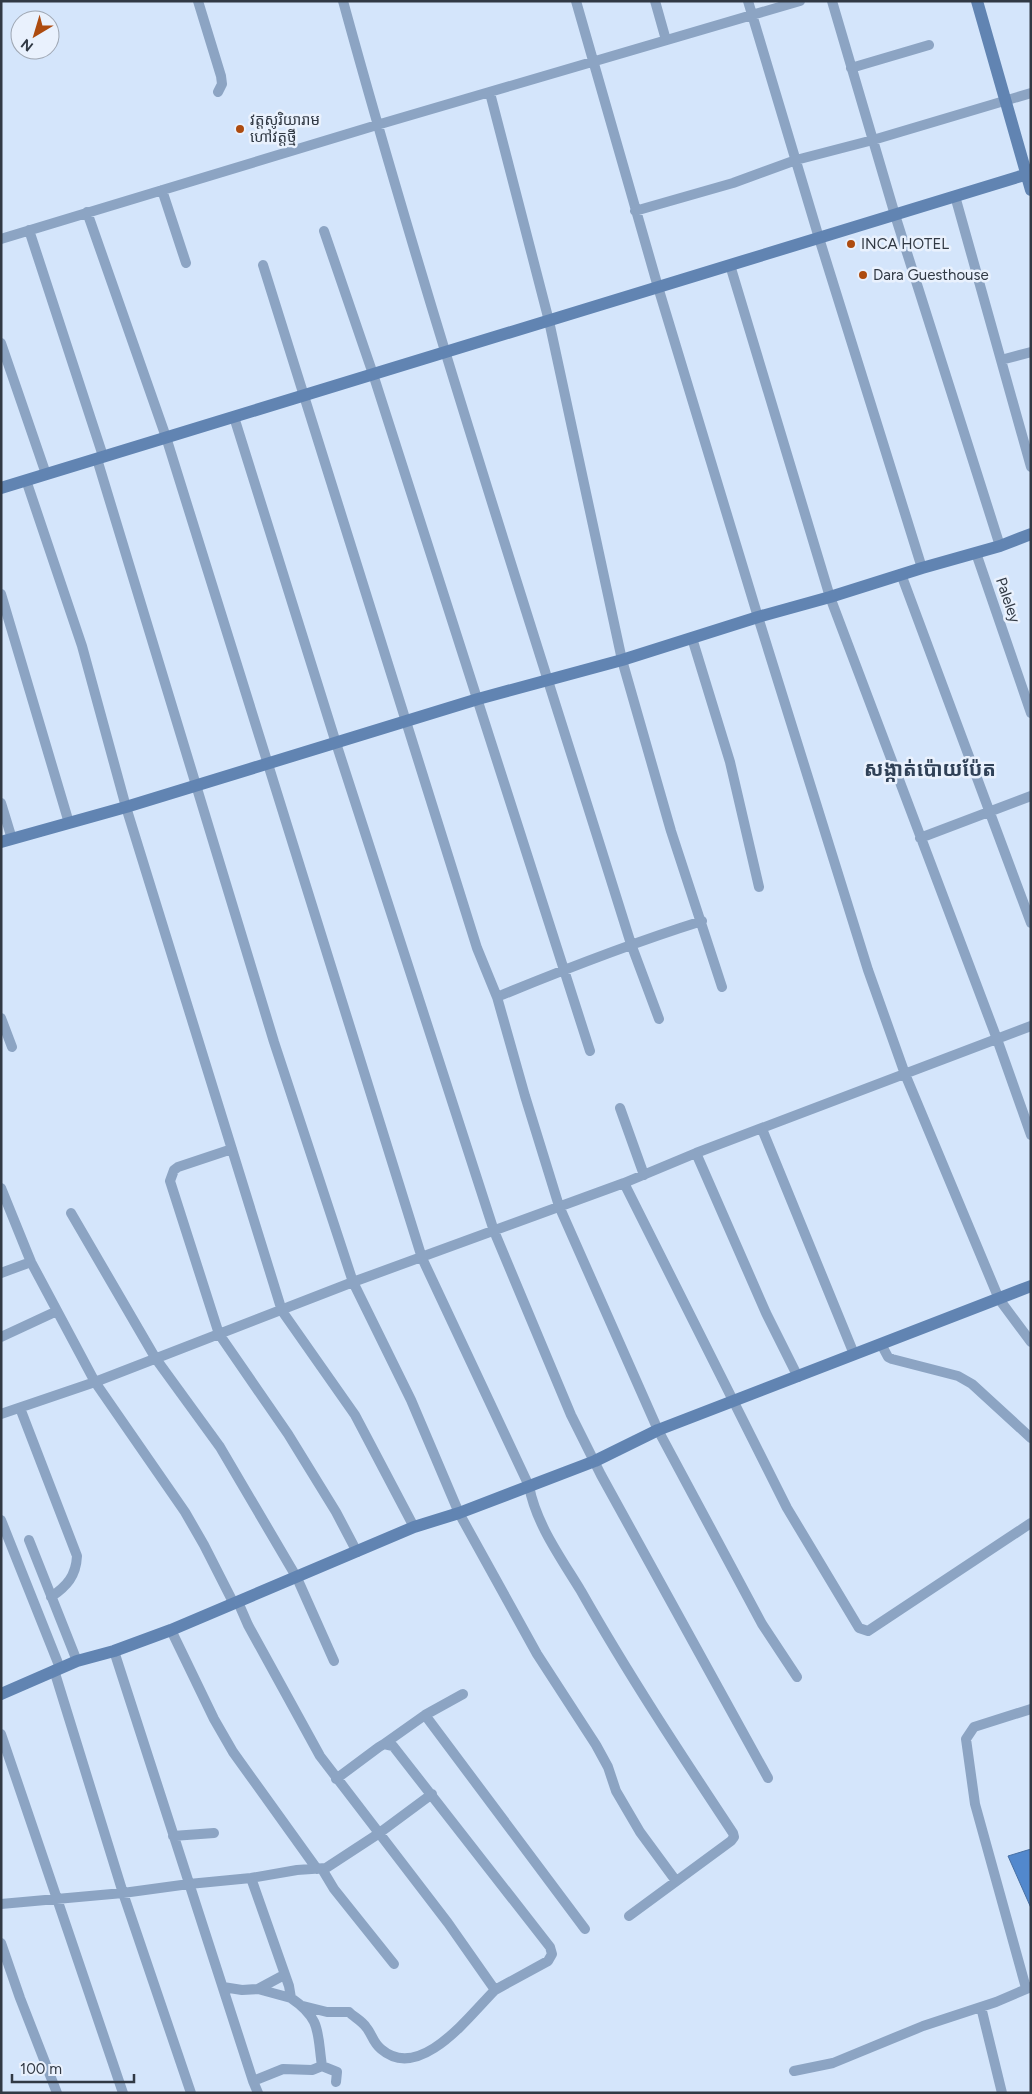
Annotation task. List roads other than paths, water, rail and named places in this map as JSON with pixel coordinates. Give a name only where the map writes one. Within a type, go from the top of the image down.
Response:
[{"type":"street","points":[[198,1],[221,76],[222,84],[218,92]]},
{"type":"street","points":[[343,1],[377,125],[445,352],[631,944],[659,1019]]},
{"type":"street","points":[[576,1],[635,211],[835,868],[905,1074],[999,1299],[1031,1342]]},
{"type":"street","points":[[655,1],[666,40]]},
{"type":"street","points":[[748,1],[819,238],[922,568]]},
{"type":"street","points":[[1,238],[800,1]]},
{"type":"street","points":[[832,1],[895,215],[1000,546]]},
{"type":"street","points":[[977,1],[1005,101],[1029,174],[1031,190]]},
{"type":"street","points":[[851,68],[929,45]]},
{"type":"street","points":[[490,93],[548,320],[622,660],[671,831],[722,987]]},
{"type":"street","points":[[635,211],[733,183],[796,160],[873,140],[1031,93]]},
{"type":"street","points":[[1,488],[1029,174]]},
{"type":"street","points":[[162,190],[186,263]]},
{"type":"street","points":[[955,196],[1031,467]]},
{"type":"street","points":[[87,212],[166,437],[422,1258],[529,1486],[532,1504],[543,1526],[599,1623],[675,1746],[733,1833],[734,1837],[731,1841],[629,1916]]},
{"type":"street","points":[[29,230],[100,457],[196,786],[274,1042],[353,1282],[411,1400],[459,1513],[537,1654],[596,1745],[608,1767],[616,1792],[640,1832],[676,1881]]},
{"type":"street","points":[[324,231],[373,374],[590,1051]]},
{"type":"street","points":[[263,265],[477,948],[497,997],[524,1096],[559,1206],[658,1430],[762,1624],[797,1677]]},
{"type":"street","points":[[730,265],[830,597],[997,1039],[1031,1135]]},
{"type":"street","points":[[1,343],[46,474]]},
{"type":"street","points":[[1001,360],[1031,352]]},
{"type":"street","points":[[234,416],[336,743],[494,1231],[571,1415],[594,1461],[768,1778]]},
{"type":"street","points":[[26,480],[82,646],[126,807],[282,1310],[355,1416],[414,1527]]},
{"type":"street","points":[[1,803],[6,840],[126,807],[478,699],[622,660],[758,617],[1000,546],[1031,534]]},
{"type":"street","name":"Paleley","points":[[976,553],[1031,713]]},
{"type":"street","points":[[901,574],[1031,923]]},
{"type":"street","points":[[1,594],[69,823]]},
{"type":"street","points":[[692,638],[730,762],[759,887]]},
{"type":"street","points":[[920,838],[1031,796]]},
{"type":"street","points":[[497,997],[631,944],[702,921]]},
{"type":"street","points":[[1,1018],[12,1047]]},
{"type":"street","points":[[1,1414],[95,1382],[353,1282],[624,1183],[696,1153],[1031,1026]]},
{"type":"street","points":[[620,1108],[644,1175]]},
{"type":"street","points":[[762,1128],[854,1354]]},
{"type":"street","points":[[232,1149],[178,1167],[174,1170],[170,1181],[219,1334],[288,1434],[336,1512],[357,1552]]},
{"type":"street","points":[[696,1153],[766,1313],[798,1377]]},
{"type":"street","points":[[624,1183],[787,1508],[859,1628],[868,1631],[898,1613],[1031,1523]]},
{"type":"street","points":[[1,1188],[31,1262],[95,1382],[185,1512],[308,1736],[336,1779],[448,1923],[495,1990]]},
{"type":"street","points":[[71,1213],[156,1358],[220,1447],[297,1578],[334,1661]]},
{"type":"street","points":[[1,1273],[31,1262]]},
{"type":"street","points":[[1,1694],[77,1661],[114,1651],[171,1630],[414,1527],[459,1513],[594,1461],[658,1430],[1031,1286]]},
{"type":"street","points":[[1,1337],[57,1311]]},
{"type":"street","points":[[880,1344],[888,1357],[892,1359],[950,1373],[972,1384],[1031,1438]]},
{"type":"street","points":[[20,1408],[77,1556],[76,1568],[68,1583],[51,1597]]},
{"type":"street","points":[[1,1520],[57,1669],[123,1893],[191,2093]]},
{"type":"street","points":[[29,1540],[77,1661]]},
{"type":"street","points":[[171,1630],[232,1752],[334,1889],[394,1964]]},
{"type":"street","points":[[114,1651],[258,2093]]},
{"type":"street","points":[[336,1779],[425,1715],[463,1694]]},
{"type":"street","points":[[794,2071],[833,2063],[923,2026],[981,2007],[1028,1988],[975,1804],[966,1739],[974,1727],[1031,1709]]},
{"type":"street","points":[[425,1715],[586,1929]]},
{"type":"street","points":[[1,1734],[123,2093]]},
{"type":"street","points":[[303,2006],[327,2012],[349,2012],[365,2025],[374,2042],[381,2050],[398,2057],[412,2058],[440,2045],[495,1990],[548,1961],[552,1954],[550,1948],[397,1750],[390,1744],[384,1744]]},
{"type":"street","points":[[1,1904],[123,1893],[251,1878],[297,1870],[320,1869],[333,1864],[378,1834],[432,1794]]},
{"type":"street","points":[[173,1836],[214,1833]]},
{"type":"street","points":[[251,1878],[284,1975],[290,1986],[291,1998]]},
{"type":"street","points":[[1,1943],[57,2093]]},
{"type":"street","points":[[258,1989],[284,1975]]},
{"type":"street","points":[[223,1987],[258,1989],[291,1998],[303,2006],[320,2032],[318,2042],[322,2066]]},
{"type":"street","points":[[981,2007],[1002,2093]]},
{"type":"street","points":[[253,2081],[283,2069],[312,2070],[322,2066],[337,2072],[336,2082]]},
{"type":"water","points":[[1031,1849],[1031,1908],[1008,1856]]},
{"type":"place","name":"វត្តសូរិយារាម ហៅវត្តថ្មី","points":[[240,129]]},
{"type":"place","name":"INCA HOTEL","points":[[851,244]]},
{"type":"place","name":"Dara Guesthouse","points":[[863,275]]},
{"type":"district","name":"សង្កាត់ប៉ោយប៉ែត","points":[[930,769]]}]
